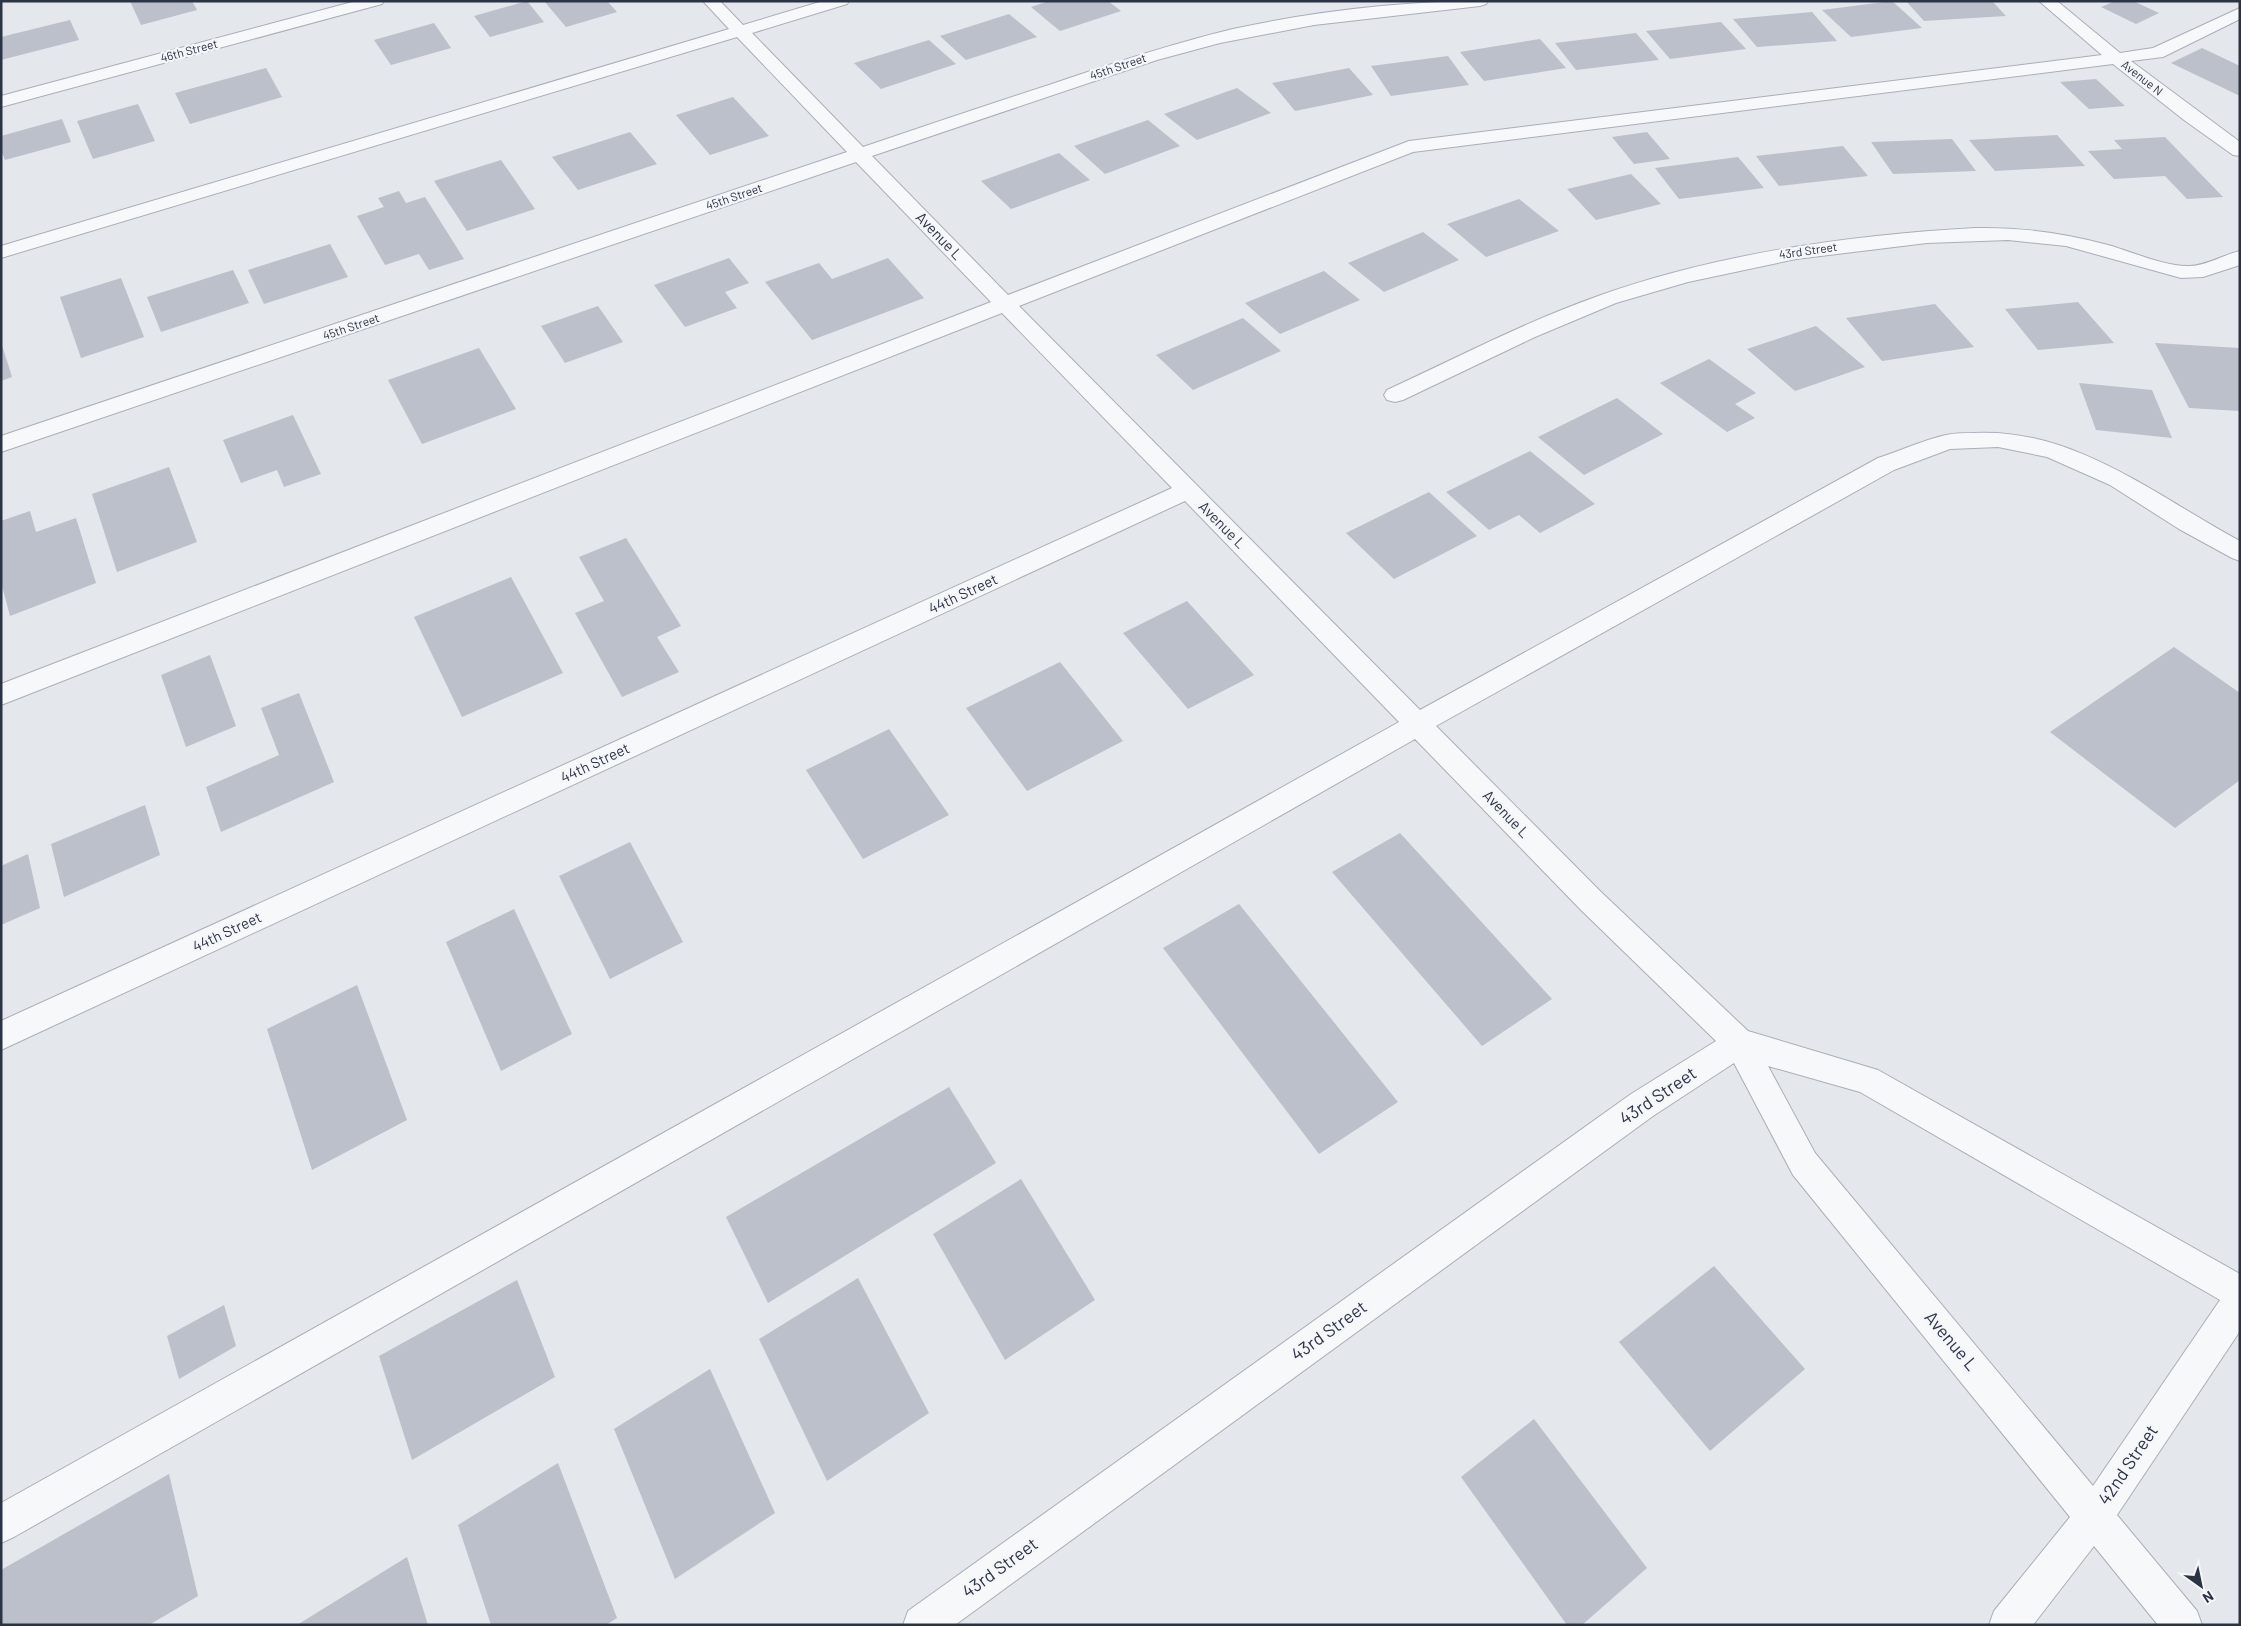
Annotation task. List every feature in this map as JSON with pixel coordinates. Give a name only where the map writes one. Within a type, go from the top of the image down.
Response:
[{"type":"street","name":"46th Street","points":[[1,102],[376,1]]},
{"type":"street","name":"Avenue L","points":[[711,1],[1004,303],[1591,901],[1739,1043],[1804,1164],[2183,1625]]},
{"type":"street","points":[[1,252],[842,1]]},
{"type":"street","name":"45th Street","points":[[1,444],[1151,56],[1206,40],[1301,22],[1480,1]]},
{"type":"street","name":"Avenue N","points":[[2047,1],[2192,117],[2240,151]]},
{"type":"street","points":[[1,695],[1004,303],[1409,147],[2157,53],[2240,13]]},
{"type":"street","name":"43rd Street","points":[[1394,395],[1562,317],[1608,300],[1724,266],[1800,251],[1913,239],[2005,234],[2040,236],[2083,244],[2182,273],[2210,269],[2240,257]]},
{"type":"street","points":[[1,1524],[1418,724],[1886,464],[1948,442],[1998,439],[2052,450],[2118,479],[2240,552]]},
{"type":"street","name":"44th Street","points":[[1,1036],[1188,490]]},
{"type":"street","name":"Avenue L","points":[[1739,1043],[1867,1080],[2240,1293]]},
{"type":"street","name":"43rd Street","points":[[922,1625],[1642,1105],[1739,1043]]},
{"type":"street","name":"42nd Street","points":[[2008,1625],[2094,1515],[2240,1300]]},
{"type":"building","points":[[130,1],[192,1],[197,10],[141,25]]},
{"type":"building","points":[[527,1],[544,22],[490,37],[474,16]]},
{"type":"building","points":[[544,1],[607,1],[617,12],[566,27]]},
{"type":"building","points":[[1049,1],[1108,1],[1121,11],[1060,31],[1031,7]]},
{"type":"building","points":[[1892,1],[1922,28],[1851,37],[1822,10]]},
{"type":"building","points":[[1906,1],[1992,1],[2006,16],[1924,21]]},
{"type":"building","points":[[2115,1],[2133,1],[2159,13],[2136,24],[2101,7]]},
{"type":"building","points":[[1812,12],[1837,41],[1757,47],[1733,19]]},
{"type":"building","points":[[1009,14],[1037,37],[966,60],[940,36]]},
{"type":"building","points":[[70,20],[79,40],[1,60],[1,37]]},
{"type":"building","points":[[1721,22],[1746,49],[1670,59],[1646,31]]},
{"type":"building","points":[[434,23],[451,48],[391,65],[374,40]]},
{"type":"building","points":[[1636,33],[1659,60],[1576,70],[1555,43]]},
{"type":"building","points":[[1540,39],[1566,68],[1484,81],[1460,52]]},
{"type":"building","points":[[929,40],[956,64],[881,89],[854,63]]},
{"type":"building","points":[[2202,48],[2240,66],[2240,96],[2171,63]]},
{"type":"building","points":[[1448,56],[1469,85],[1391,96],[1371,66]]},
{"type":"building","points":[[266,68],[282,97],[190,124],[175,93]]},
{"type":"building","points":[[1349,68],[1373,95],[1295,111],[1272,83]]},
{"type":"building","points":[[2096,79],[2125,106],[2089,109],[2060,82]]},
{"type":"building","points":[[1237,88],[1271,113],[1197,140],[1164,114]]},
{"type":"building","points":[[733,97],[769,136],[710,155],[676,115]]},
{"type":"building","points":[[138,104],[155,141],[93,159],[77,121]]},
{"type":"building","points":[[62,119],[71,142],[5,160],[1,150],[1,136]]},
{"type":"building","points":[[1148,120],[1180,146],[1105,174],[1074,146]]},
{"type":"building","points":[[630,132],[657,164],[578,190],[552,157]]},
{"type":"building","points":[[1647,132],[1670,159],[1634,164],[1612,137]]},
{"type":"building","points":[[2057,135],[2085,166],[1995,171],[1969,140]]},
{"type":"building","points":[[2165,137],[2223,197],[2187,199],[2165,176],[2114,179],[2088,151],[2122,149],[2114,140]]},
{"type":"building","points":[[1952,139],[1976,171],[1893,174],[1871,142]]},
{"type":"building","points":[[1843,146],[1868,176],[1779,186],[1756,156]]},
{"type":"building","points":[[1059,153],[1090,180],[1011,209],[981,181]]},
{"type":"building","points":[[1738,157],[1764,188],[1679,199],[1655,168]]},
{"type":"building","points":[[501,160],[535,209],[467,231],[434,181]]},
{"type":"building","points":[[1631,174],[1661,204],[1596,220],[1567,189]]},
{"type":"building","points":[[399,191],[406,203],[425,197],[464,259],[429,270],[419,254],[385,265],[357,216],[384,207],[378,198]]},
{"type":"building","points":[[1519,199],[1559,231],[1486,257],[1447,224]]},
{"type":"building","points":[[1423,232],[1459,260],[1384,292],[1348,263]]},
{"type":"building","points":[[330,244],[348,277],[264,304],[248,270]]},
{"type":"building","points":[[729,258],[749,283],[725,292],[737,308],[685,327],[654,285]]},
{"type":"building","points":[[888,258],[924,298],[812,340],[765,282],[819,263],[832,279]]},
{"type":"building","points":[[233,270],[249,303],[161,332],[147,297]]},
{"type":"building","points":[[1324,271],[1360,300],[1280,334],[1245,303]]},
{"type":"building","points":[[121,278],[144,337],[81,358],[60,297]]},
{"type":"building","points":[[2078,302],[2114,343],[2038,350],[2005,309]]},
{"type":"building","points":[[1935,304],[1974,347],[1882,361],[1846,318]]},
{"type":"building","points":[[598,306],[623,342],[565,363],[541,326]]},
{"type":"building","points":[[1243,318],[1281,351],[1193,390],[1156,355]]},
{"type":"building","points":[[1816,326],[1865,367],[1795,391],[1747,349]]},
{"type":"building","points":[[1,342],[12,377],[1,381]]},
{"type":"building","points":[[2155,343],[2240,348],[2240,411],[2189,408]]},
{"type":"building","points":[[479,348],[516,409],[422,444],[388,380]]},
{"type":"building","points":[[1709,359],[1756,393],[1735,404],[1755,418],[1727,432],[1660,383]]},
{"type":"building","points":[[2079,383],[2152,390],[2172,438],[2096,430]]},
{"type":"building","points":[[1617,398],[1663,434],[1584,475],[1538,437]]},
{"type":"building","points":[[293,415],[321,474],[284,487],[277,470],[241,483],[223,440]]},
{"type":"building","points":[[1530,451],[1595,504],[1540,533],[1519,515],[1489,530],[1446,492]]},
{"type":"building","points":[[169,467],[197,542],[117,572],[92,494]]},
{"type":"building","points":[[1429,492],[1477,536],[1394,579],[1346,533]]},
{"type":"building","points":[[30,511],[36,532],[76,518],[96,583],[10,616],[1,582],[1,521]]},
{"type":"building","points":[[626,538],[681,626],[657,637],[679,672],[622,697],[575,613],[604,601],[579,557]]},
{"type":"building","points":[[511,577],[563,673],[462,717],[414,617]]},
{"type":"building","points":[[1187,601],[1254,675],[1188,709],[1123,633]]},
{"type":"building","points":[[2174,647],[2240,693],[2240,780],[2175,828],[2050,732]]},
{"type":"building","points":[[210,655],[236,726],[186,747],[161,675]]},
{"type":"building","points":[[1060,662],[1123,741],[1027,791],[966,708]]},
{"type":"building","points":[[299,693],[334,782],[221,832],[206,787],[279,755],[261,708]]},
{"type":"building","points":[[889,729],[949,815],[863,859],[806,770]]},
{"type":"building","points":[[145,805],[160,855],[64,897],[51,844]]},
{"type":"building","points":[[1400,833],[1552,999],[1482,1046],[1332,872]]},
{"type":"building","points":[[630,842],[683,942],[610,979],[559,876]]},
{"type":"building","points":[[28,854],[40,908],[1,925],[1,866]]},
{"type":"building","points":[[1239,904],[1398,1102],[1319,1154],[1163,948]]},
{"type":"building","points":[[514,909],[572,1034],[501,1071],[446,942]]},
{"type":"building","points":[[357,985],[407,1120],[312,1170],[267,1029]]},
{"type":"building","points":[[949,1087],[996,1163],[768,1303],[726,1217]]},
{"type":"building","points":[[1021,1179],[1095,1300],[1005,1360],[933,1234]]},
{"type":"building","points":[[1714,1266],[1805,1369],[1710,1451],[1619,1342]]},
{"type":"building","points":[[858,1278],[929,1413],[827,1481],[759,1339]]},
{"type":"building","points":[[517,1280],[555,1377],[412,1460],[379,1356]]},
{"type":"building","points":[[224,1305],[236,1346],[179,1379],[167,1336]]},
{"type":"building","points":[[710,1369],[775,1513],[675,1579],[614,1429]]},
{"type":"building","points":[[1534,1419],[1647,1568],[1582,1625],[1567,1625],[1461,1477]]},
{"type":"building","points":[[558,1463],[617,1618],[606,1625],[491,1625],[458,1525]]},
{"type":"building","points":[[169,1474],[198,1596],[149,1625],[1,1625],[1,1570]]},
{"type":"building","points":[[407,1557],[428,1625],[297,1625]]}]
